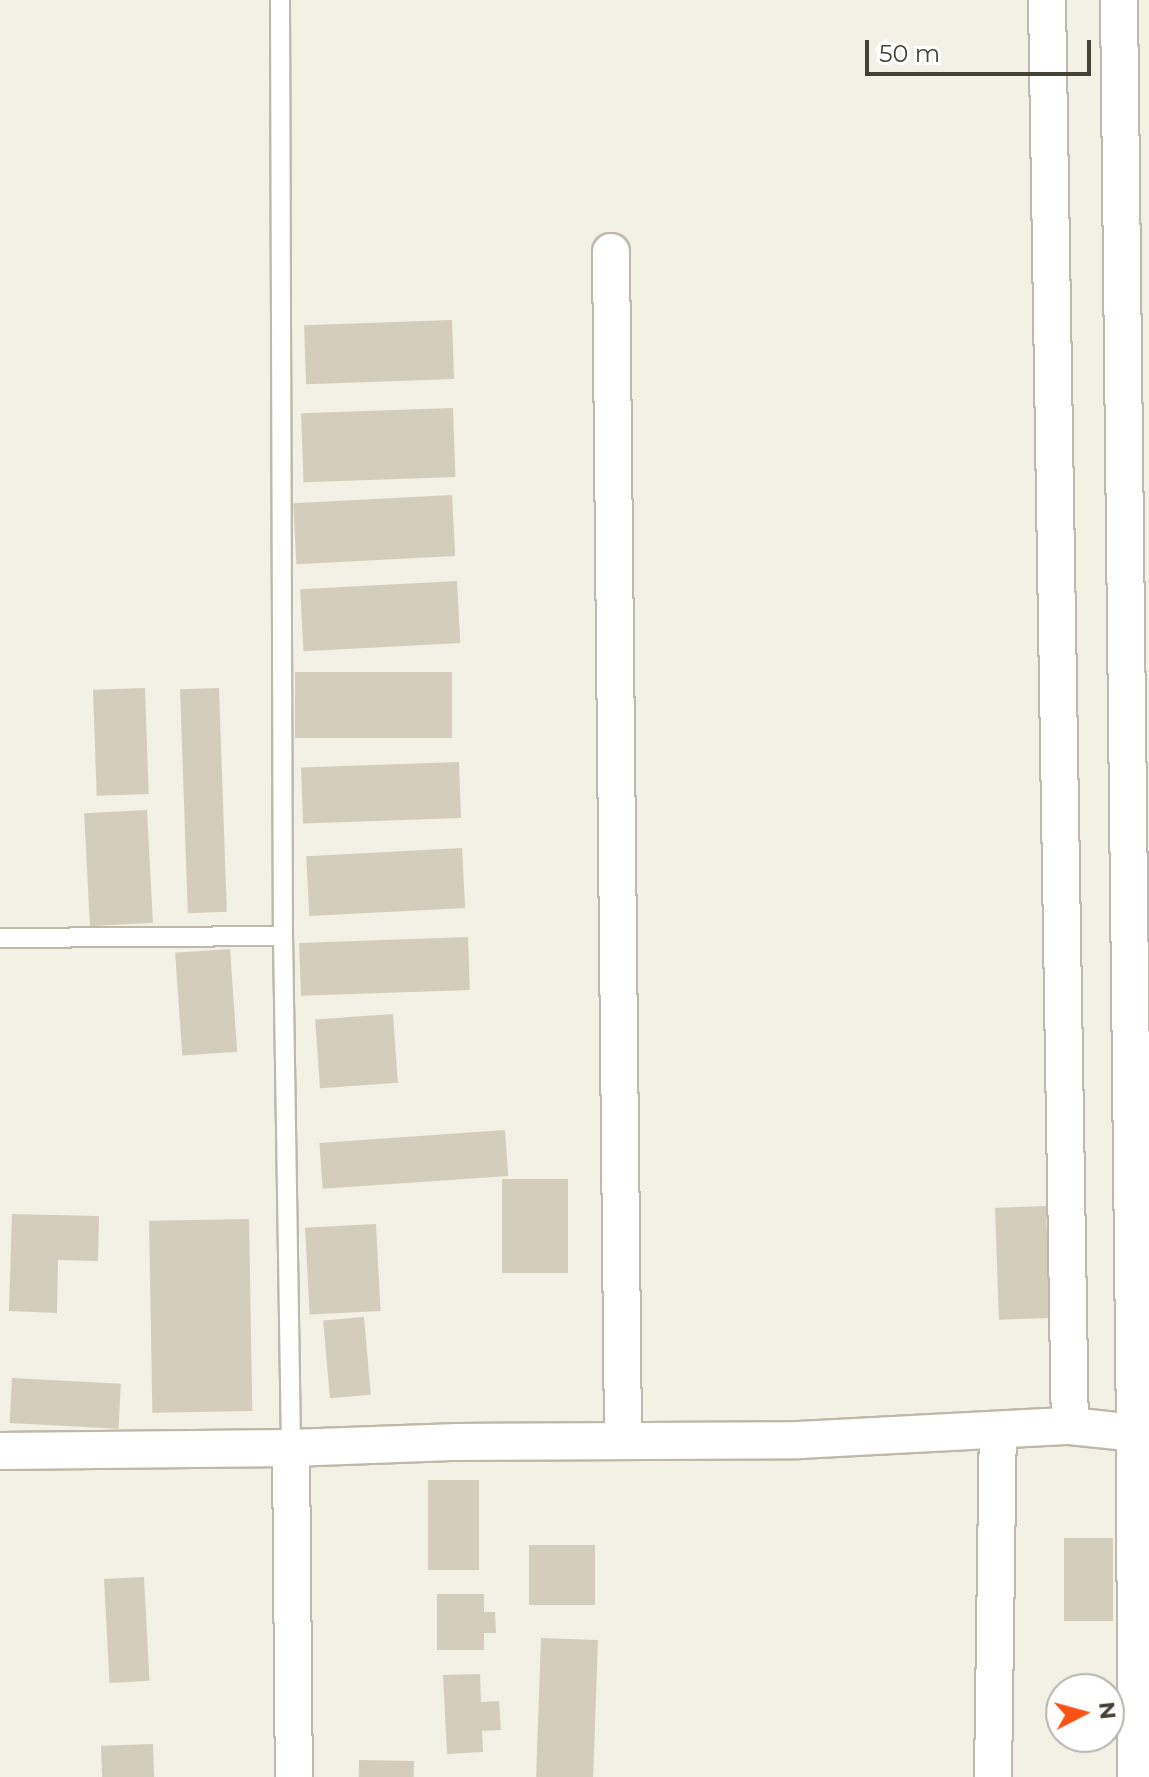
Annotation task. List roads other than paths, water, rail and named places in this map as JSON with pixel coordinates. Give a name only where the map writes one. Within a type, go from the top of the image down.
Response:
[{"type":"street","points":[[1047,0],[1070,1426]]},
{"type":"street","points":[[1119,0],[1142,1433],[1136,1777]]},
{"type":"street","points":[[611,252],[623,1440]]},
{"type":"street","points":[[0,1451],[623,1440],[799,1440],[1070,1426],[1142,1433]]},
{"type":"street","points":[[993,1777],[998,1430]]},
{"type":"street","points":[[291,1448],[294,1777]]},
{"type":"lane","points":[[280,0],[283,936],[291,1448]]},
{"type":"lane","points":[[0,938],[283,936]]}]
